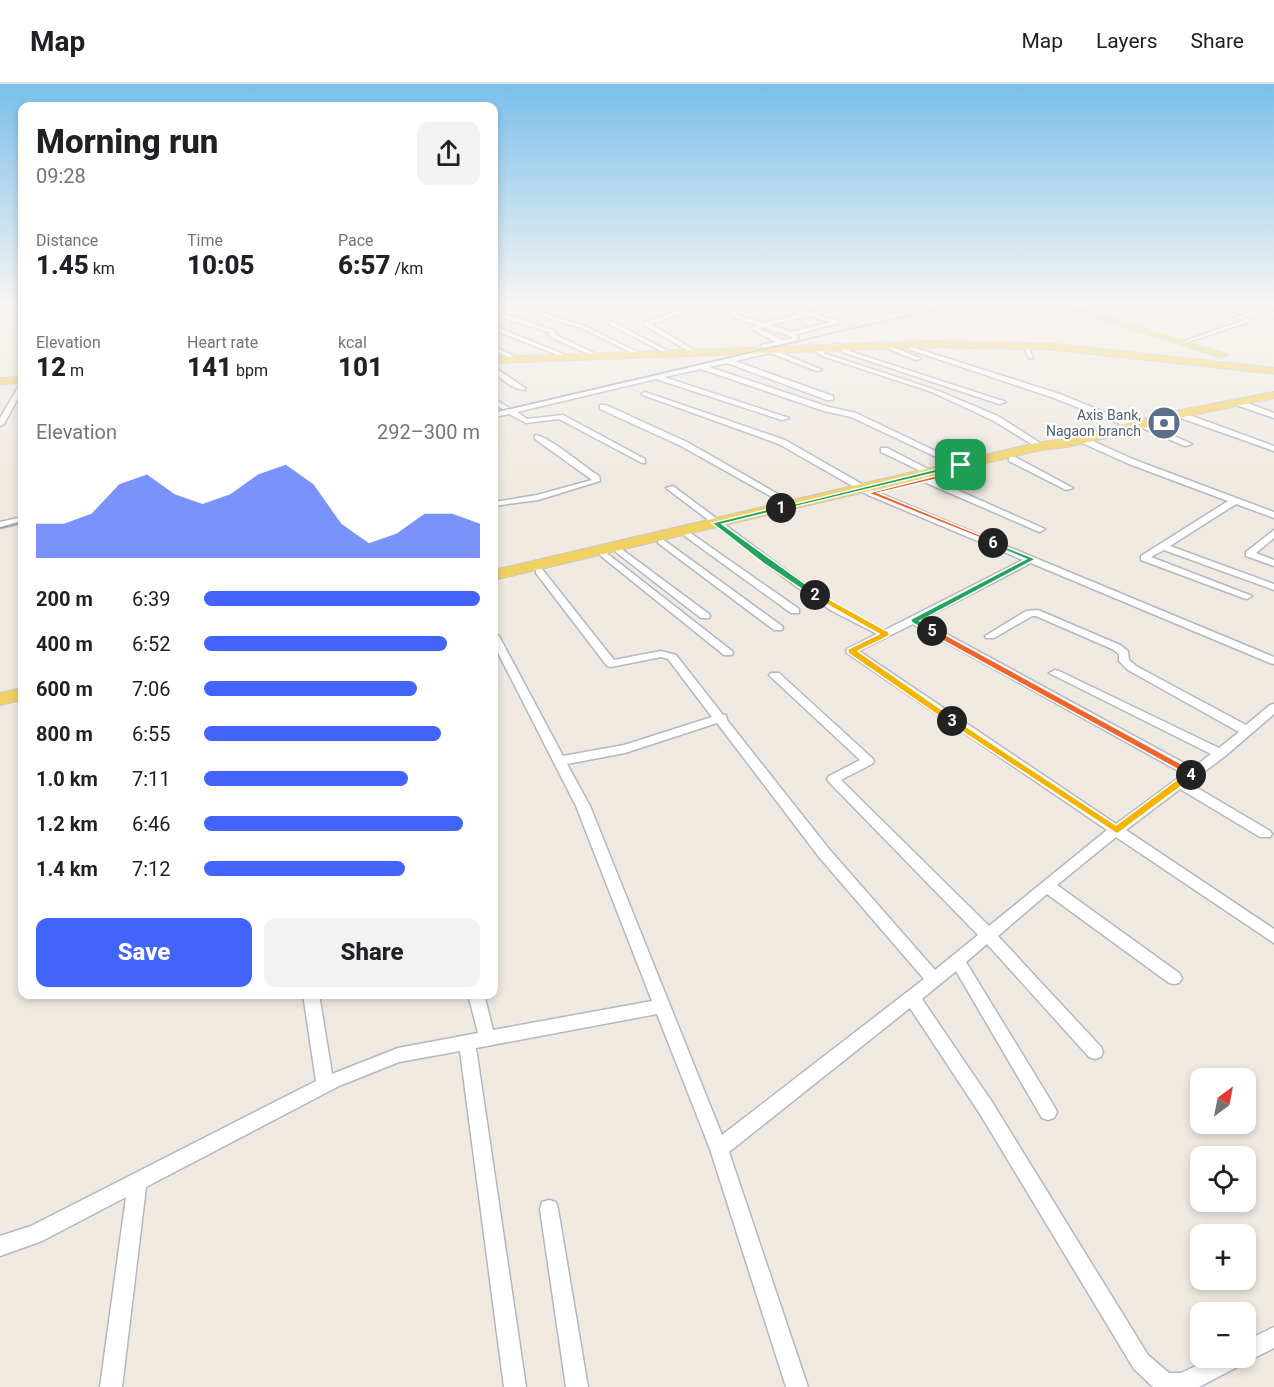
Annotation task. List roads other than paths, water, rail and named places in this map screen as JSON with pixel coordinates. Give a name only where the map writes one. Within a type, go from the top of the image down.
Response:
[{"type":"main road","points":[[1206,363],[1274,371]]},
{"type":"main road","points":[[1248,363],[1274,371]]},
{"type":"main road","points":[[0,380],[18,379]]},
{"type":"main road","points":[[498,574],[868,491],[1041,446],[1083,440],[1180,415],[1274,395]]},
{"type":"main road","points":[[965,467],[1012,459],[1062,447],[1067,443]]},
{"type":"main road","points":[[498,580],[689,535],[793,505],[868,491]]},
{"type":"main road","points":[[0,690],[18,686]]},
{"type":"main road","points":[[0,699],[18,695]]},
{"type":"street","points":[[498,414],[716,363]]},
{"type":"street","points":[[735,363],[830,398]]},
{"type":"street","points":[[801,363],[819,370]]},
{"type":"street","points":[[848,363],[934,391],[974,408],[1041,446]]},
{"type":"street","points":[[881,363],[1002,402]]},
{"type":"street","points":[[935,363],[1020,392]]},
{"type":"street","points":[[955,363],[1057,396],[1188,444]]},
{"type":"street","points":[[700,367],[827,409],[853,414],[965,467]]},
{"type":"street","points":[[498,372],[523,389]]},
{"type":"street","points":[[656,377],[785,418]]},
{"type":"street","points":[[0,424],[18,393]]},
{"type":"street","points":[[645,394],[782,442],[868,491],[1274,661]]},
{"type":"street","points":[[1239,403],[1274,416]]},
{"type":"street","points":[[498,404],[526,421],[560,417],[642,461]]},
{"type":"street","points":[[603,407],[684,444],[793,505]]},
{"type":"street","points":[[1180,415],[1274,449]]},
{"type":"street","points":[[498,503],[538,497],[596,481],[596,478],[568,461],[562,453],[538,437]]},
{"type":"street","points":[[1083,440],[1132,462],[1274,514]]},
{"type":"street","points":[[884,450],[929,476],[1040,529]]},
{"type":"street","points":[[1012,459],[1069,488]]},
{"type":"street","points":[[670,488],[766,562],[836,609],[886,634]]},
{"type":"street","points":[[1236,500],[1144,558],[1247,596]]},
{"type":"street","points":[[0,525],[18,521]]},
{"type":"street","points":[[1274,533],[1250,554],[1274,563]]},
{"type":"street","points":[[689,535],[795,611]]},
{"type":"street","points":[[661,541],[778,628]]},
{"type":"street","points":[[1162,546],[1274,588]]},
{"type":"street","points":[[620,551],[705,616]]},
{"type":"street","points":[[604,554],[728,653]]},
{"type":"street","points":[[1032,559],[851,651],[1274,937]]},
{"type":"street","points":[[538,571],[611,664],[661,654],[672,657],[722,718],[824,853],[934,980]]},
{"type":"street","points":[[990,636],[1030,613],[1049,616],[1116,647],[1124,653],[1124,661],[1132,668],[1247,731]]},
{"type":"street","points":[[914,620],[1193,773]]},
{"type":"street","points":[[498,644],[583,806],[719,1149],[796,1387]]},
{"type":"street","points":[[1055,673],[1220,754]]},
{"type":"street","points":[[775,675],[868,761],[833,779],[988,935],[1095,1052]]},
{"type":"street","points":[[719,1149],[912,998],[1117,830],[1220,754],[1274,708]]},
{"type":"street","points":[[560,761],[625,748],[722,718]]},
{"type":"street","points":[[1179,783],[1265,834]]},
{"type":"street","points":[[1047,886],[1174,978]]},
{"type":"street","points":[[957,960],[1048,1112]]},
{"type":"street","points":[[912,998],[986,1108],[1141,1362],[1165,1384],[1182,1384],[1213,1368]]},
{"type":"street","points":[[312,999],[325,1085]]},
{"type":"street","points":[[478,999],[487,1037]]},
{"type":"street","points":[[0,1246],[35,1234],[325,1085],[398,1055],[663,1006]]},
{"type":"street","points":[[467,1041],[515,1387]]},
{"type":"street","points":[[111,1387],[137,1182]]},
{"type":"street","points":[[549,1209],[577,1387]]},
{"type":"street","points":[[1256,1346],[1274,1336]]},
{"type":"railway","points":[[498,411],[705,363]]},
{"type":"railway","points":[[0,528],[18,523]]},
{"type":"place","name":"Axis Bank, Nagaon branch","points":[[1164,423]]}]
